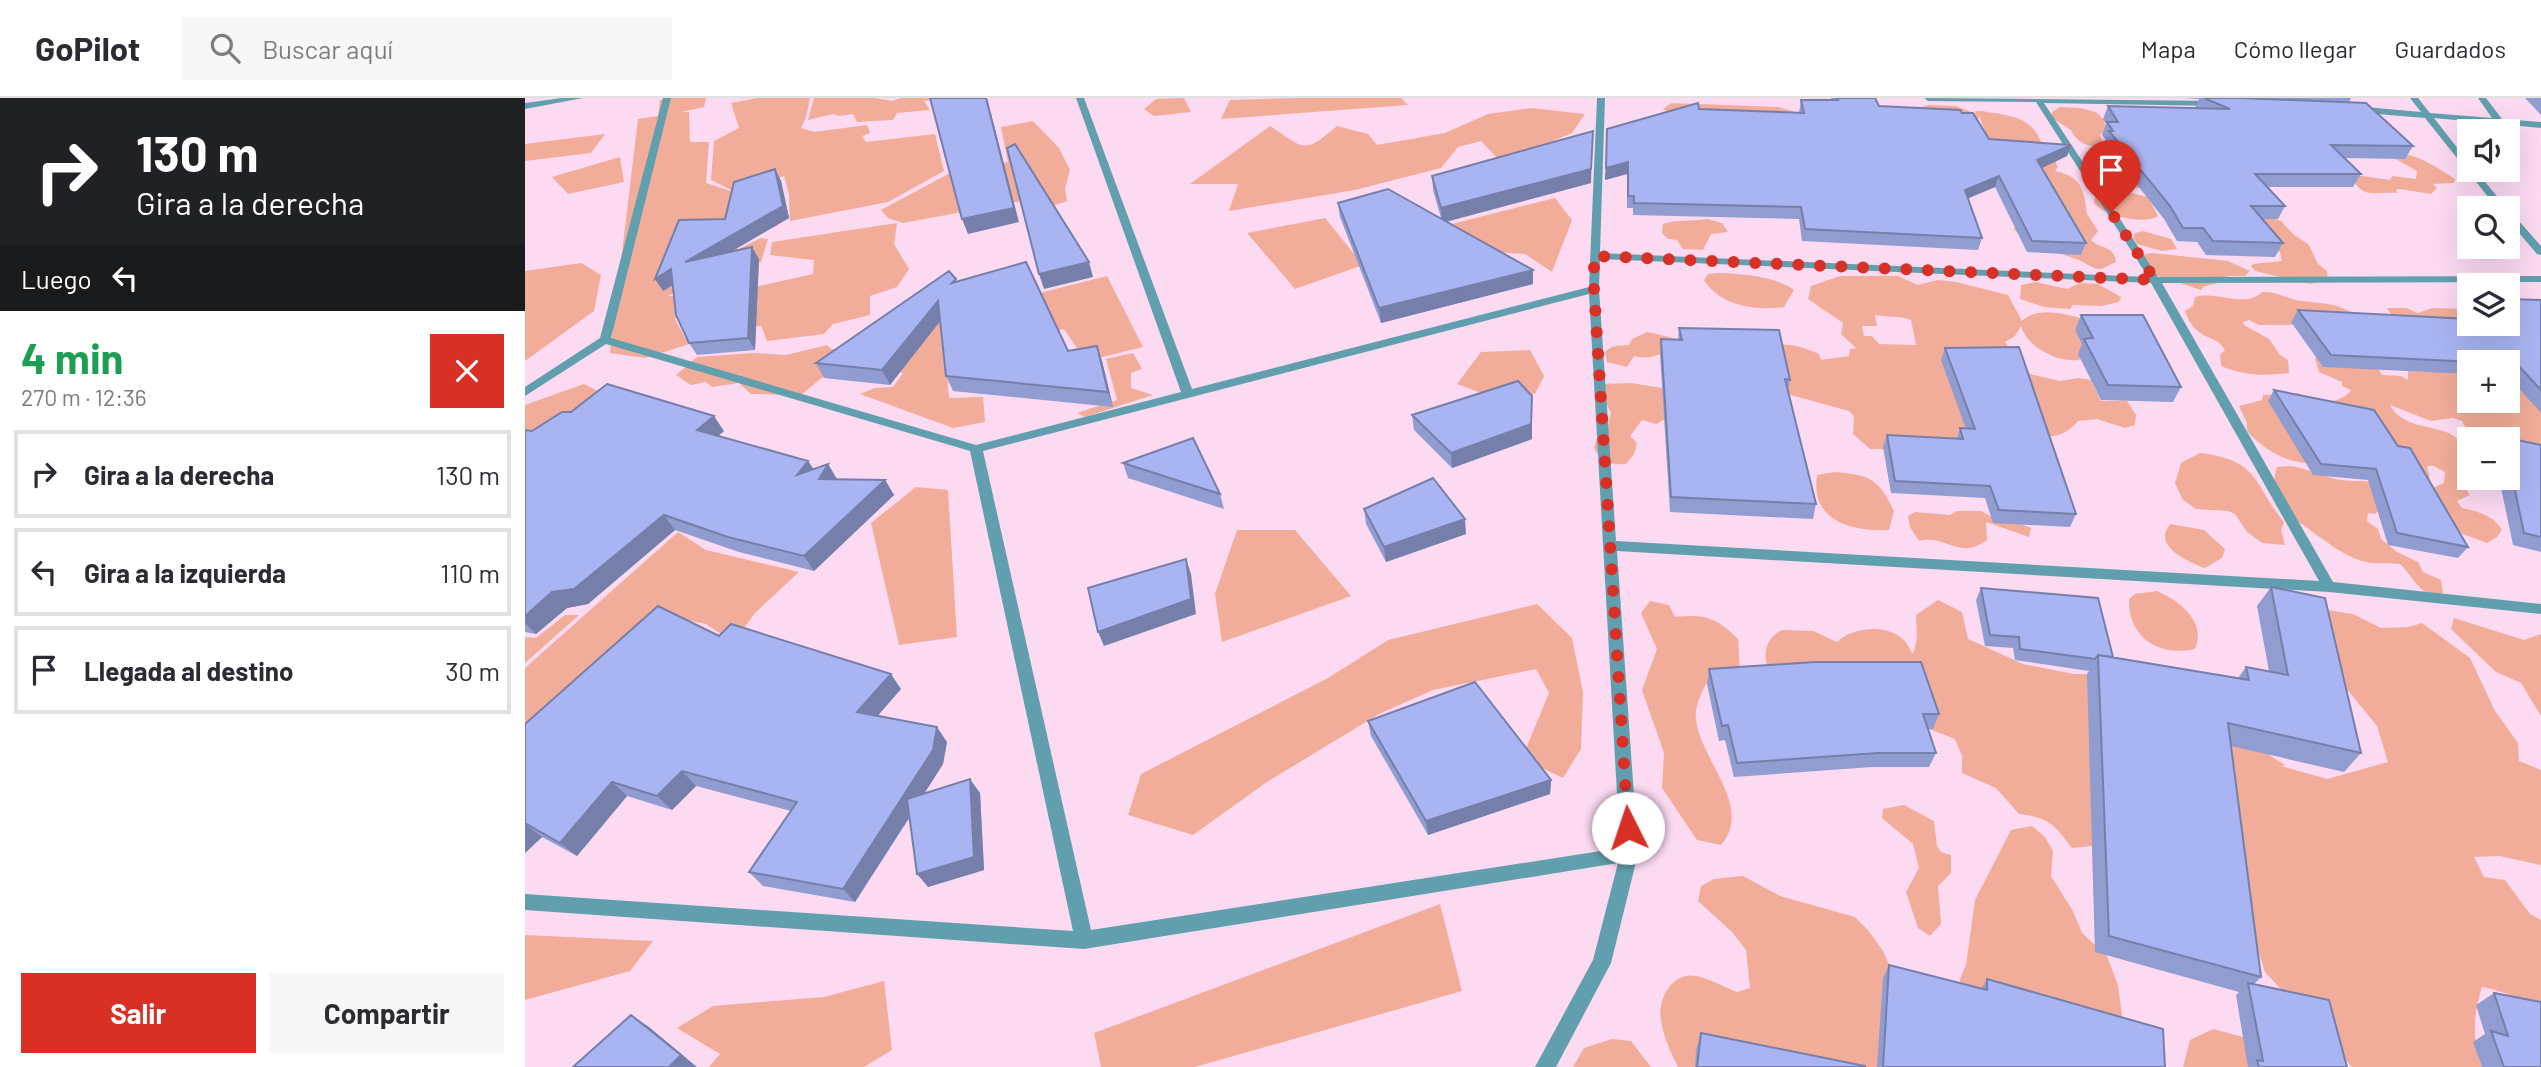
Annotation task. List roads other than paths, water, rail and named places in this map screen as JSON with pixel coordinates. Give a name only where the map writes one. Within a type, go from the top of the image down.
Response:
[{"type":"street","points":[[525,106],[579,98]]},
{"type":"street","points":[[525,392],[605,340],[667,98]]},
{"type":"street","points":[[1080,98],[1187,393]]},
{"type":"street","points":[[1545,1067],[1602,963],[1629,854],[1594,289],[1601,98]]},
{"type":"street","points":[[1928,98],[2231,104]]},
{"type":"street","points":[[2414,98],[2457,153]]},
{"type":"street","points":[[2482,98],[2497,119]]},
{"type":"street","points":[[2038,99],[2155,280],[2329,587]]},
{"type":"street","points":[[2341,108],[2486,119]]},
{"type":"street","points":[[2520,123],[2541,125]]},
{"type":"street","points":[[2481,182],[2492,196]]},
{"type":"street","points":[[2520,227],[2541,251]]},
{"type":"street","points":[[1594,256],[2155,280],[2541,279]]},
{"type":"street","points":[[605,340],[976,450],[1594,289]]},
{"type":"street","points":[[976,450],[1084,940]]},
{"type":"street","points":[[1611,546],[2329,587],[2541,610]]},
{"type":"street","points":[[525,902],[1084,940],[1629,854]]}]
